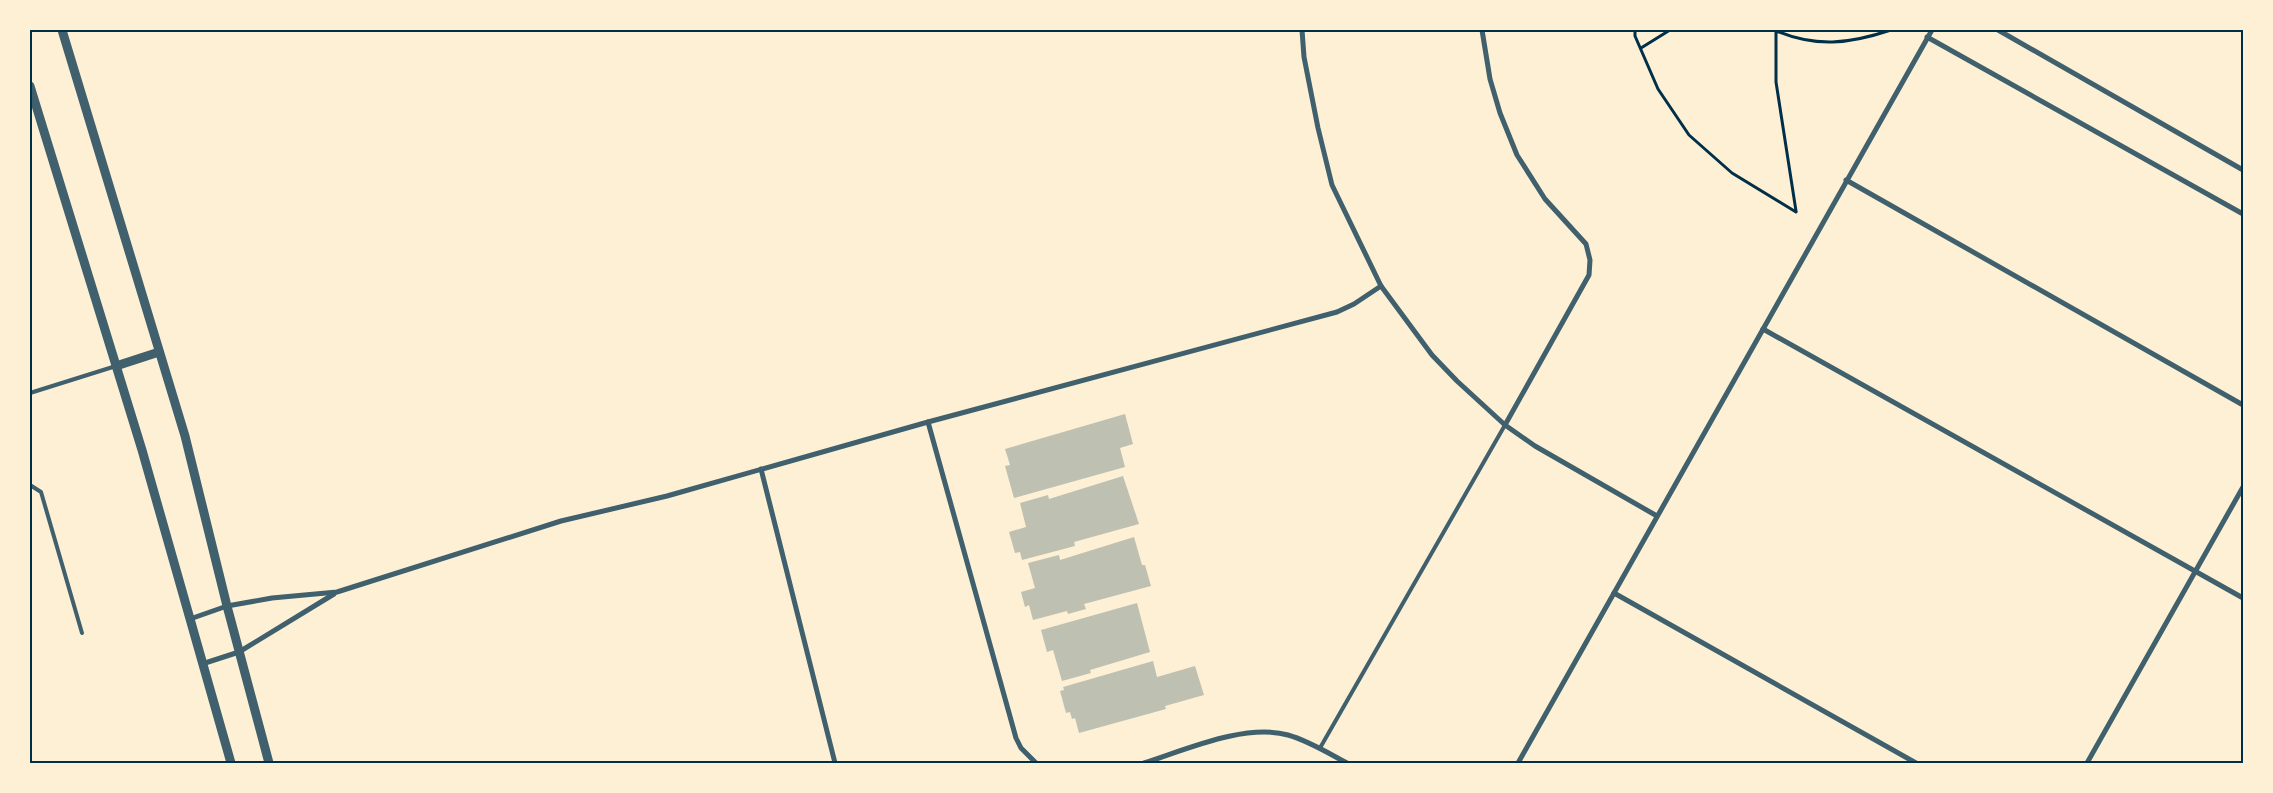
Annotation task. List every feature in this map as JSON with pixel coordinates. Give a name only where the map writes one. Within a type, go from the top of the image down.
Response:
[{"type":"street","points":[[62,30],[185,436],[227,606],[269,763]]},
{"type":"street","points":[[1302,30],[1304,57],[1316,119],[1332,184],[1381,286],[1432,355],[1506,426],[1535,446],[1657,516]]},
{"type":"street","points":[[1482,30],[1490,79],[1500,113],[1517,155],[1545,199],[1586,244],[1590,260],[1589,275],[1506,426]]},
{"type":"street","points":[[1518,763],[1932,30]]},
{"type":"street","points":[[1998,30],[2243,170]]},
{"type":"street","points":[[1927,38],[2243,214]]},
{"type":"street","points":[[30,86],[142,450],[231,763]]},
{"type":"street","points":[[1846,180],[2243,405]]},
{"type":"street","points":[[190,619],[227,606],[272,598],[337,592],[561,521],[667,496],[928,422],[1336,312],[1354,304],[1381,286]]},
{"type":"street","points":[[1763,328],[2243,598]]},
{"type":"street","points":[[116,366],[159,352]]},
{"type":"street","points":[[928,422],[1016,738],[1021,748],[1036,763]]},
{"type":"street","points":[[761,469],[835,763]]},
{"type":"street","points":[[2087,763],[2243,487]]},
{"type":"street","points":[[202,664],[239,652],[337,592]]},
{"type":"street","points":[[1614,593],[1916,763]]},
{"type":"street","points":[[1144,763],[1228,738],[1261,731],[1288,735],[1320,748],[1346,763]]},
{"type":"lane","points":[[30,393],[116,366]]},
{"type":"lane","points":[[1320,748],[1506,426]]},
{"type":"lane","points":[[30,485],[41,492],[82,633]]},
{"type":"path","points":[[1635,30],[1640,48],[1658,88],[1689,135],[1732,173],[1796,212],[1776,82],[1775,31],[1805,41],[1831,43],[1863,40],[1891,30]]},
{"type":"path","points":[[1640,48],[1670,30]]},
{"type":"building","points":[[1125,414],[1133,444],[1120,448],[1125,467],[1014,498],[1005,466],[1010,465],[1005,449]]},
{"type":"building","points":[[1123,476],[1139,524],[1074,542],[1075,546],[1022,560],[1020,552],[1015,553],[1009,532],[1026,527],[1020,503],[1048,495],[1049,499]]},
{"type":"building","points":[[1134,537],[1142,565],[1145,565],[1151,586],[1084,604],[1086,609],[1068,614],[1067,611],[1033,620],[1029,605],[1025,607],[1021,592],[1035,588],[1028,563],[1059,555],[1060,560]]},
{"type":"building","points":[[1137,603],[1150,652],[1090,670],[1091,673],[1062,681],[1053,650],[1047,652],[1041,630]]},
{"type":"building","points":[[1153,661],[1157,677],[1195,666],[1204,695],[1165,706],[1166,709],[1079,733],[1075,718],[1072,719],[1070,712],[1066,713],[1060,691],[1064,690],[1063,687]]}]
